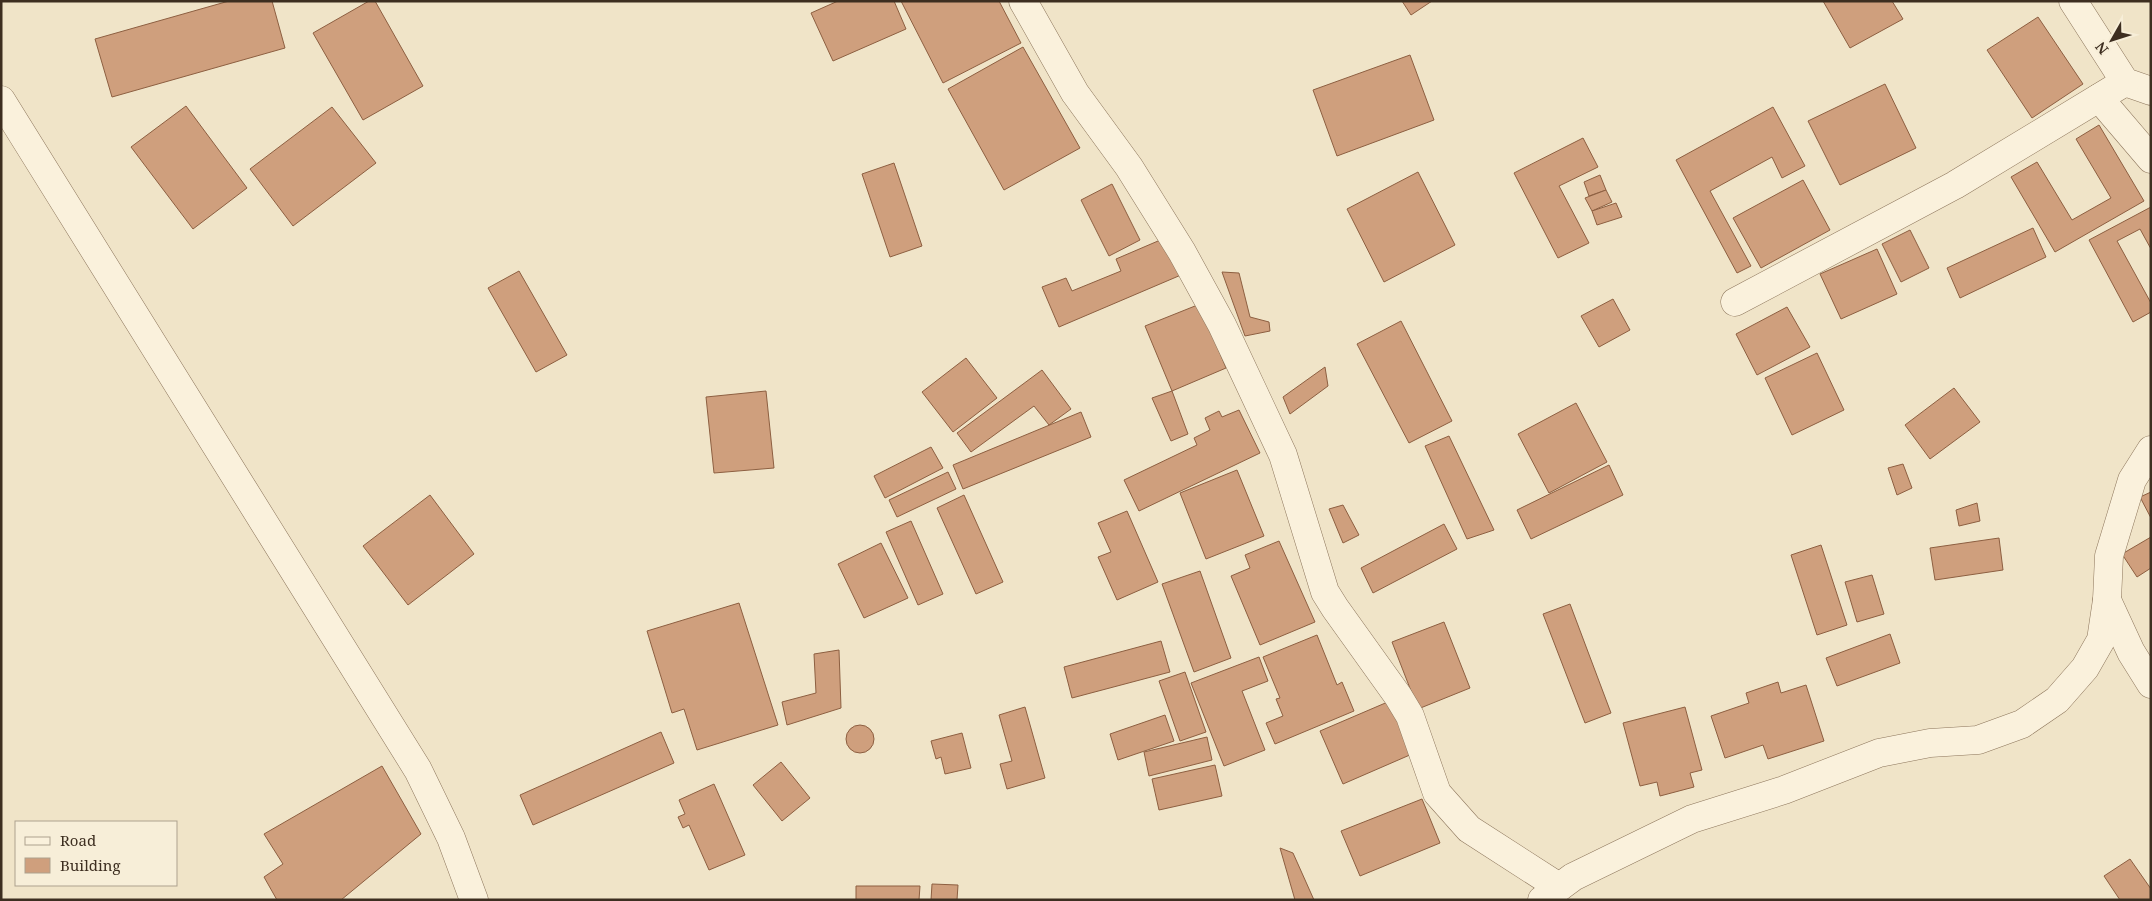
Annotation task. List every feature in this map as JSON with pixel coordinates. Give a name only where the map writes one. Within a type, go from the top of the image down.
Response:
[{"type":"street","points":[[1023,1],[1075,93],[1129,167],[1182,252],[1222,325],[1283,455],[1325,592],[1410,716],[1437,793],[1469,829],[1551,893],[1573,877],[1692,819],[1784,790],[1879,753],[1930,743],[1978,740],[2022,724],[2057,700],[2085,668],[2100,640],[2106,600],[2109,556],[2132,480],[2151,450]]},
{"type":"street","points":[[2073,1],[2125,82],[2151,91]]},
{"type":"street","points":[[1735,302],[1956,186],[2125,82]]},
{"type":"street","points":[[2099,98],[2151,159]]},
{"type":"street","points":[[1,100],[418,770],[451,838],[474,900]]},
{"type":"street","points":[[2106,600],[2131,652],[2151,684]]},
{"type":"building","points":[[229,1],[272,1],[285,48],[112,97],[95,39]]},
{"type":"building","points":[[369,1],[375,1],[423,86],[363,120],[313,33]]},
{"type":"building","points":[[838,1],[894,1],[906,29],[833,61],[811,13]]},
{"type":"building","points":[[901,1],[999,1],[1021,43],[943,83]]},
{"type":"building","points":[[1402,1],[1432,1],[1411,15]]},
{"type":"building","points":[[1823,1],[1892,1],[1903,19],[1850,48]]},
{"type":"building","points":[[2038,17],[2083,84],[2032,118],[1987,50]]},
{"type":"building","points":[[1023,47],[1080,148],[1004,190],[948,89]]},
{"type":"building","points":[[1410,55],[1434,120],[1337,156],[1313,90]]},
{"type":"building","points":[[1885,84],[1916,148],[1840,185],[1808,121]]},
{"type":"building","points":[[186,106],[247,188],[193,229],[131,147]]},
{"type":"building","points":[[332,107],[376,163],[293,226],[250,169]]},
{"type":"building","points":[[1773,107],[1805,166],[1782,178],[1772,157],[1710,191],[1751,266],[1737,273],[1676,160]]},
{"type":"building","points":[[2099,125],[2144,201],[2055,252],[2011,177],[2037,162],[2072,220],[2111,198],[2076,139]]},
{"type":"building","points":[[1583,138],[1598,167],[1559,186],[1589,243],[1558,258],[1514,173]]},
{"type":"building","points":[[894,163],[922,246],[890,257],[862,174]]},
{"type":"building","points":[[1418,172],[1455,245],[1384,282],[1347,209]]},
{"type":"building","points":[[1600,175],[1606,190],[1589,196],[1584,182]]},
{"type":"building","points":[[1803,180],[1830,230],[1761,268],[1733,218]]},
{"type":"building","points":[[1112,184],[1140,240],[1109,256],[1081,200]]},
{"type":"building","points":[[1606,190],[1612,202],[1592,211],[1585,198]]},
{"type":"building","points":[[1616,203],[1622,217],[1597,225],[1592,211]]},
{"type":"building","points":[[2151,207],[2151,249],[2140,229],[2117,241],[2151,303],[2151,312],[2133,322],[2089,240]]},
{"type":"building","points":[[2033,228],[2046,257],[1960,298],[1947,268]]},
{"type":"building","points":[[1910,230],[1929,268],[1901,282],[1882,244]]},
{"type":"building","points":[[1165,238],[1181,275],[1059,327],[1042,287],[1066,278],[1072,291],[1121,271],[1116,259]]},
{"type":"building","points":[[1877,249],[1897,294],[1841,319],[1820,274]]},
{"type":"building","points":[[519,271],[567,355],[536,372],[488,288]]},
{"type":"building","points":[[1222,272],[1239,273],[1250,317],[1269,322],[1270,331],[1245,336]]},
{"type":"building","points":[[1613,299],[1630,330],[1599,347],[1581,316]]},
{"type":"building","points":[[1200,304],[1226,368],[1172,391],[1145,326]]},
{"type":"building","points":[[1787,307],[1810,347],[1757,375],[1736,334]]},
{"type":"building","points":[[1401,321],[1452,421],[1409,443],[1357,344]]},
{"type":"building","points":[[1817,353],[1844,410],[1792,435],[1765,378]]},
{"type":"building","points":[[966,358],[997,398],[953,432],[922,392]]},
{"type":"building","points":[[1325,367],[1328,386],[1290,414],[1283,397]]},
{"type":"building","points":[[1042,370],[1071,409],[1049,425],[1034,406],[971,452],[957,433]]},
{"type":"building","points":[[1954,388],[1980,422],[1930,459],[1905,425]]},
{"type":"building","points":[[766,391],[774,468],[714,473],[706,397]]},
{"type":"building","points":[[1172,391],[1188,434],[1171,441],[1152,398]]},
{"type":"building","points":[[1576,403],[1607,462],[1549,493],[1518,434]]},
{"type":"building","points":[[1239,410],[1260,453],[1139,511],[1124,480],[1197,445],[1194,438],[1210,430],[1205,418],[1219,411],[1222,417]]},
{"type":"building","points":[[1081,412],[1091,437],[963,489],[953,465]]},
{"type":"building","points":[[1449,436],[1494,530],[1467,539],[1425,446]]},
{"type":"building","points":[[931,447],[943,468],[885,498],[874,476]]},
{"type":"building","points":[[1903,464],[1912,488],[1897,495],[1888,468]]},
{"type":"building","points":[[1609,465],[1623,495],[1531,539],[1517,510]]},
{"type":"building","points":[[1237,470],[1264,536],[1206,559],[1180,493]]},
{"type":"building","points":[[948,472],[956,489],[897,517],[889,500]]},
{"type":"building","points":[[2151,492],[2151,518],[2140,497]]},
{"type":"building","points":[[430,495],[474,554],[408,605],[363,546]]},
{"type":"building","points":[[964,495],[1003,582],[976,594],[937,508]]},
{"type":"building","points":[[1977,503],[1980,521],[1959,526],[1956,510]]},
{"type":"building","points":[[1343,505],[1359,535],[1343,543],[1329,509]]},
{"type":"building","points":[[1127,511],[1158,582],[1117,600],[1098,557],[1111,552],[1098,523]]},
{"type":"building","points":[[911,521],[943,594],[918,605],[886,532]]},
{"type":"building","points":[[1444,524],[1457,549],[1373,593],[1361,568]]},
{"type":"building","points":[[2151,537],[2151,568],[2137,577],[2122,554]]},
{"type":"building","points":[[1999,538],[2003,570],[1935,580],[1930,548]]},
{"type":"building","points":[[1279,541],[1315,622],[1260,645],[1231,576],[1250,568],[1245,555]]},
{"type":"building","points":[[881,543],[908,598],[864,618],[838,564]]},
{"type":"building","points":[[1821,545],[1847,625],[1817,635],[1791,555]]},
{"type":"building","points":[[1200,571],[1231,658],[1194,672],[1162,584]]},
{"type":"building","points":[[1872,575],[1884,614],[1857,622],[1845,582]]},
{"type":"building","points":[[739,603],[778,725],[697,750],[684,709],[672,713],[647,631]]},
{"type":"building","points":[[1570,604],[1611,713],[1585,723],[1543,614]]},
{"type":"building","points":[[1444,622],[1470,688],[1418,709],[1392,642]]},
{"type":"building","points":[[1890,634],[1900,663],[1837,686],[1826,658]]},
{"type":"building","points":[[1317,635],[1337,685],[1342,682],[1354,711],[1275,744],[1266,723],[1283,716],[1276,699],[1280,698],[1263,657]]},
{"type":"building","points":[[1161,641],[1170,672],[1072,698],[1064,667]]},
{"type":"building","points":[[839,650],[841,708],[787,725],[782,702],[816,693],[814,654]]},
{"type":"building","points":[[1259,657],[1268,681],[1242,691],[1265,750],[1224,766],[1191,683]]},
{"type":"building","points":[[1185,672],[1206,732],[1180,741],[1159,681]]},
{"type":"building","points":[[1778,682],[1781,693],[1806,685],[1824,741],[1768,759],[1763,745],[1725,758],[1711,716],[1749,703],[1746,693]]},
{"type":"building","points":[[1397,698],[1419,751],[1343,784],[1320,731]]},
{"type":"building","points":[[1025,707],[1045,778],[1007,789],[1000,764],[1012,761],[999,715]]},
{"type":"building","points":[[1685,707],[1702,770],[1690,773],[1694,787],[1660,796],[1657,782],[1640,786],[1623,723]]},
{"type":"building","points":[[1165,715],[1174,741],[1118,760],[1110,734]]},
{"type":"building","points":[[860,725],[870,729],[874,739],[870,749],[860,753],[850,749],[846,739],[850,729]]},
{"type":"building","points":[[661,732],[674,763],[533,825],[520,795]]},
{"type":"building","points":[[962,733],[971,768],[945,774],[941,757],[936,759],[931,741]]},
{"type":"building","points":[[1207,737],[1212,760],[1149,776],[1144,752]]},
{"type":"building","points":[[781,762],[810,798],[782,821],[753,785]]},
{"type":"building","points":[[1215,765],[1222,796],[1159,810],[1152,779]]},
{"type":"building","points":[[382,766],[421,834],[341,900],[277,900],[264,877],[283,864],[264,834]]},
{"type":"building","points":[[714,784],[745,855],[709,870],[689,825],[683,828],[678,817],[685,814],[679,800]]},
{"type":"building","points":[[1422,799],[1440,843],[1360,876],[1341,831]]},
{"type":"building","points":[[1280,848],[1293,853],[1314,900],[1295,900]]},
{"type":"building","points":[[2130,859],[2151,889],[2151,900],[2120,900],[2104,876]]},
{"type":"building","points":[[932,884],[958,885],[957,900],[931,900]]},
{"type":"building","points":[[856,886],[920,886],[919,900],[856,900]]}]
